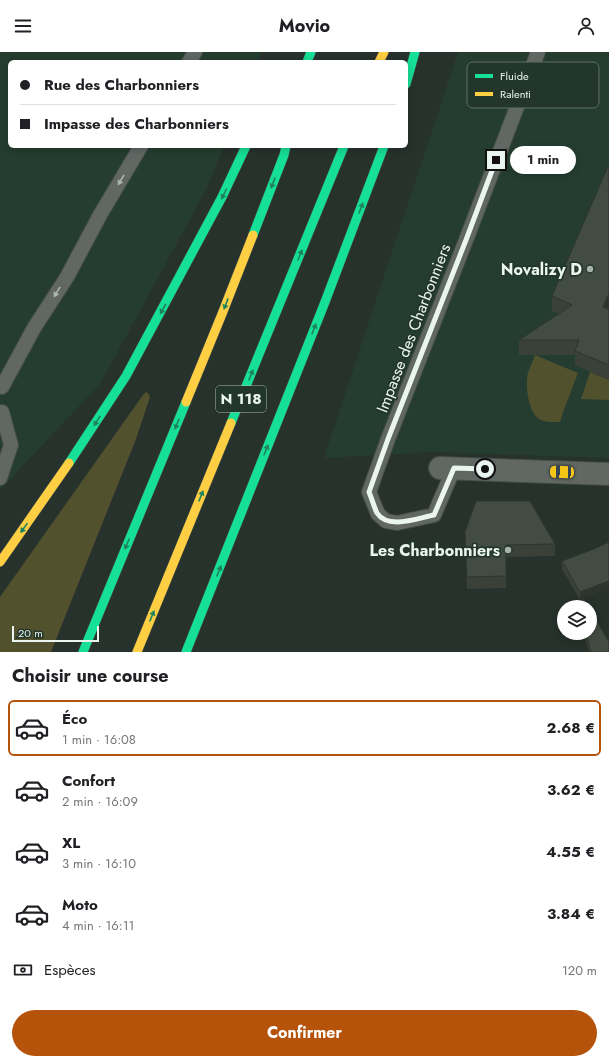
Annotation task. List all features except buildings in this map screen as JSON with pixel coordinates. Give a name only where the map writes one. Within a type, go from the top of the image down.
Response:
[{"type":"highway","points":[[408,77],[415,52]]},
{"type":"highway","points":[[0,562],[66,468],[126,376],[215,211],[245,148]]},
{"type":"highway","name":"N 118","points":[[83,652],[222,314],[286,148]]},
{"type":"highway","name":"N 118","points":[[138,652],[343,148]]},
{"type":"highway","points":[[186,652],[320,316],[383,148]]},
{"type":"street","points":[[447,468],[609,474]]},
{"type":"lane","name":"Impasse des Charbonniers","points":[[534,62],[538,52]]},
{"type":"lane","name":"Impasse des Charbonniers","points":[[447,468],[434,515],[397,523],[386,521],[378,514],[369,492],[388,439],[517,108]]},
{"type":"lane","points":[[1,387],[140,148]]},
{"type":"lane","points":[[0,478],[11,445],[2,412]]},
{"type":"shaded area","points":[[0,52],[262,52],[259,60],[8,60],[8,148],[223,148],[205,192],[100,384],[0,490]]},
{"type":"shaded area","points":[[458,52],[609,52],[609,458],[432,452],[324,458]]},
{"type":"shaded area","points":[[535,355],[578,373],[560,422],[546,422],[541,420],[532,410],[528,398],[527,378]]},
{"type":"shaded area","points":[[590,372],[609,380],[609,400],[581,399]]},
{"type":"shaded area","points":[[146,392],[150,397],[136,439],[51,652],[0,652],[0,597]]},
{"type":"traffic: fast","points":[[308,60],[311,52]]},
{"type":"traffic: fast","points":[[408,77],[415,52]]},
{"type":"traffic: fast","points":[[69,463],[126,376],[222,197],[245,148]]},
{"type":"traffic: fast","points":[[253,235],[286,148]]},
{"type":"traffic: fast","points":[[231,423],[343,148]]},
{"type":"traffic: fast","points":[[186,652],[325,302],[383,148]]},
{"type":"traffic: fast","points":[[83,652],[186,402]]},
{"type":"traffic: slow","points":[[380,60],[384,52]]},
{"type":"traffic: slow","points":[[186,402],[253,235]]},
{"type":"traffic: slow","points":[[137,652],[231,423]]},
{"type":"traffic: slow","points":[[0,562],[69,463]]},
{"type":"place","name":"Novalizy D","points":[[590,269]]},
{"type":"place","name":"Les Charbonniers","points":[[508,550]]},
{"type":"route","points":[[485,469],[454,468],[434,515],[397,523],[386,521],[378,514],[369,492],[496,160]]}]
